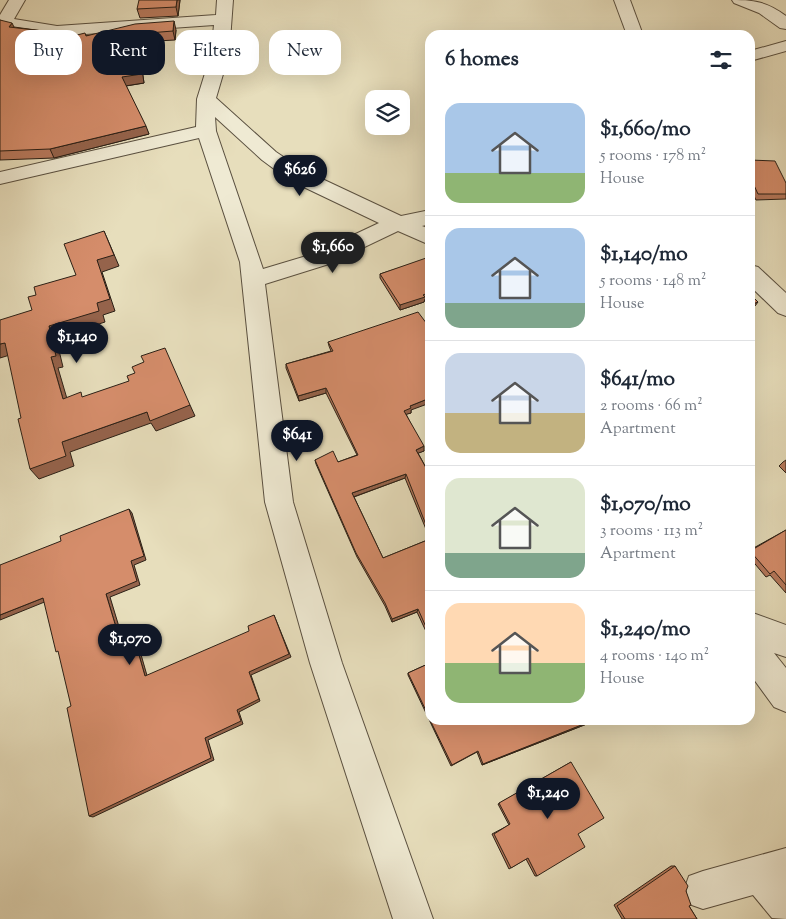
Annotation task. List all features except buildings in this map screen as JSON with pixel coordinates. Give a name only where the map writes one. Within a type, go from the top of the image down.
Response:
[{"type":"street","points":[[2,22],[14,9],[17,0]]},
{"type":"street","points":[[622,0],[625,13],[634,30]]},
{"type":"street","points":[[740,0],[763,8],[779,17],[786,24]]},
{"type":"street","points":[[2,22],[57,31],[224,9],[220,54],[206,99],[206,131],[225,191],[251,262],[280,502],[326,663],[413,919]]},
{"type":"street","points":[[755,55],[786,46]]},
{"type":"street","points":[[206,99],[269,156],[296,175],[358,203],[395,224],[425,236]]},
{"type":"street","points":[[0,178],[206,131]]},
{"type":"street","points":[[253,280],[321,259],[395,224],[425,218]]},
{"type":"street","points":[[755,277],[781,298]]},
{"type":"street","points":[[755,630],[786,641]]},
{"type":"street","points":[[755,655],[786,695]]},
{"type":"street","points":[[703,890],[773,871],[786,904]]}]
